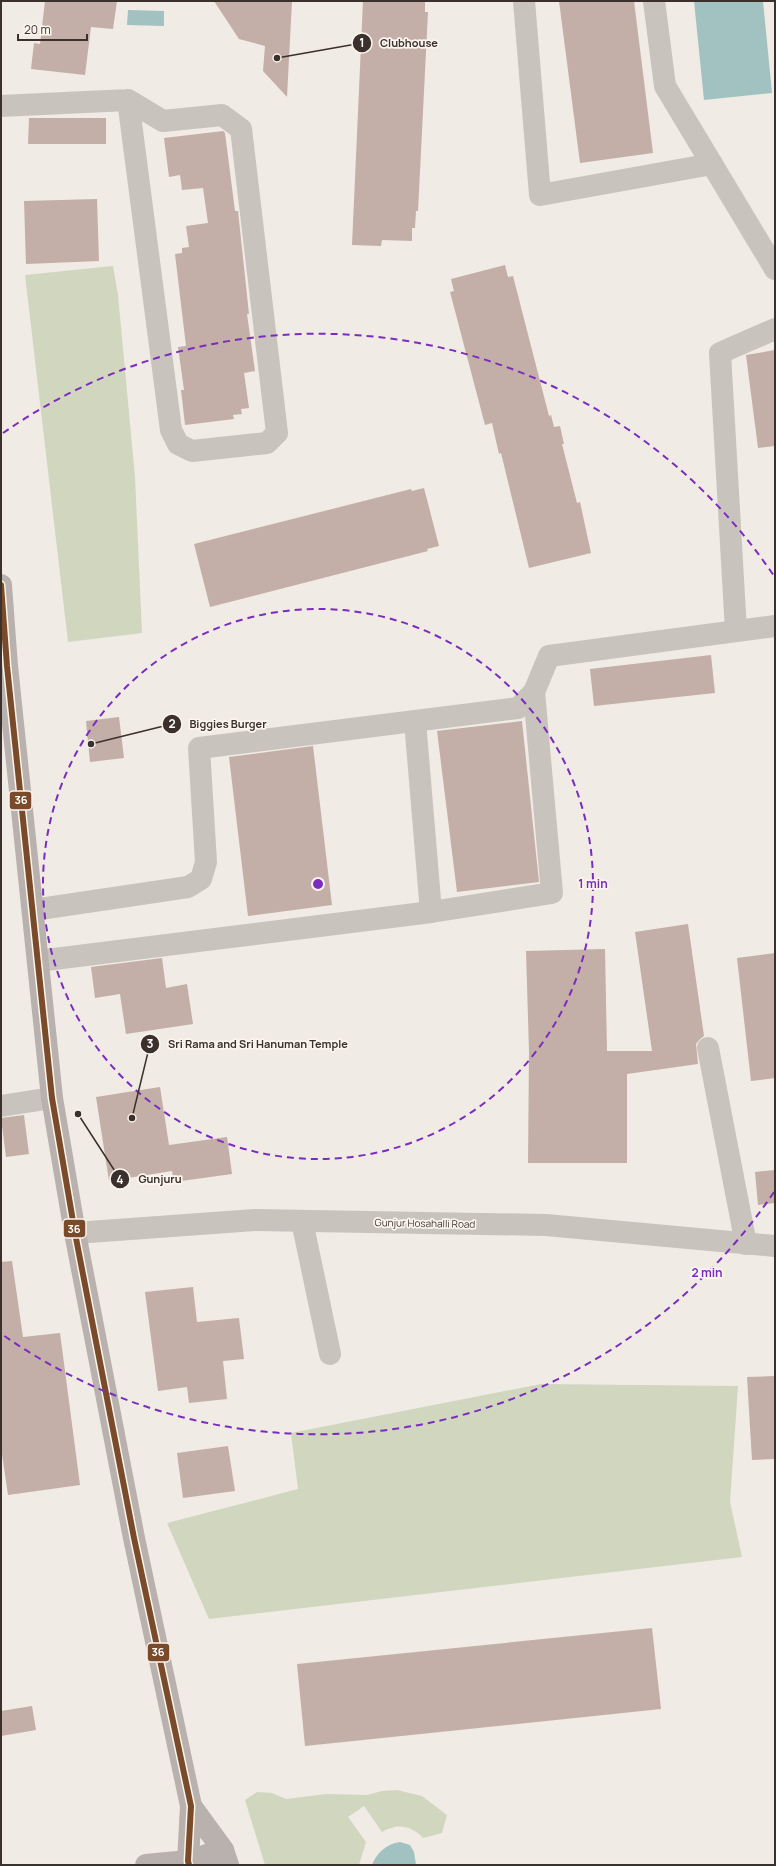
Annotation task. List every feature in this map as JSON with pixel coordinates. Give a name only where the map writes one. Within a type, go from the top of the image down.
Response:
[{"type":"main road","points":[[1,585],[7,666],[52,1098],[74,1233],[134,1538],[191,1806],[188,1863]]},
{"type":"main road","points":[[146,1865],[188,1863],[226,1858],[191,1806]]},
{"type":"street","points":[[524,1],[540,195],[712,164]]},
{"type":"street","points":[[654,1],[665,86],[775,269]]},
{"type":"street","points":[[1,106],[128,100],[163,121],[222,115],[241,129],[277,433],[267,443],[192,451],[178,444],[171,430],[128,100]]},
{"type":"street","points":[[736,631],[720,353],[775,329]]},
{"type":"street","points":[[33,910],[188,887],[201,879],[206,862],[199,748],[518,708],[534,692],[549,656],[775,626]]},
{"type":"street","points":[[38,961],[431,912],[552,893],[534,692]]},
{"type":"street","points":[[415,721],[431,912]]},
{"type":"street","points":[[708,1048],[746,1244]]},
{"type":"street","points":[[1,1106],[52,1098]]},
{"type":"street","name":"Gunjur Hosahalli Road","points":[[74,1233],[255,1220],[546,1225],[775,1246]]},
{"type":"street","points":[[302,1221],[330,1354]]},
{"type":"green space","points":[[113,266],[118,295],[135,477],[142,633],[68,642],[25,275]]},
{"type":"green space","points":[[541,1384],[738,1386],[730,1502],[742,1557],[209,1619],[167,1523],[298,1489],[291,1433]]},
{"type":"green space","points":[[397,1790],[422,1796],[447,1815],[442,1833],[423,1838],[414,1830],[404,1827],[393,1827],[382,1832],[364,1806],[348,1817],[366,1842],[359,1865],[265,1865],[245,1800],[257,1792],[272,1793],[286,1799],[326,1794],[367,1795],[382,1791]]},
{"type":"water","points":[[694,1],[763,1],[772,93],[704,100]]},
{"type":"water","points":[[128,10],[164,11],[164,26],[127,25]]},
{"type":"water","points":[[400,1842],[410,1845],[414,1852],[416,1865],[372,1865],[383,1849]]},
{"type":"building","points":[[45,1],[117,1],[113,29],[91,27],[85,75],[31,69],[34,43],[40,44]]},
{"type":"building","points":[[214,1],[292,1],[287,97],[263,71],[265,46],[239,39]]},
{"type":"building","points":[[363,1],[425,1],[425,12],[428,12],[418,211],[416,211],[415,228],[412,228],[412,241],[382,240],[381,246],[352,245]]},
{"type":"building","points":[[559,1],[634,1],[653,153],[580,163]]},
{"type":"building","points":[[29,118],[106,118],[106,144],[28,144]]},
{"type":"building","points":[[223,131],[225,133],[235,211],[238,211],[249,314],[247,314],[255,371],[244,373],[249,408],[241,409],[242,414],[233,415],[234,419],[185,425],[181,390],[184,390],[178,347],[186,346],[175,254],[182,253],[182,248],[189,247],[186,226],[208,223],[203,188],[182,190],[180,175],[169,177],[164,138]]},
{"type":"building","points":[[97,199],[99,261],[26,264],[24,201]]},
{"type":"building","points":[[505,265],[508,277],[513,276],[549,416],[551,415],[554,427],[560,426],[564,444],[562,444],[577,503],[580,502],[591,553],[529,568],[501,453],[499,454],[492,423],[485,425],[450,292],[454,291],[451,279]]},
{"type":"building","points":[[775,350],[775,446],[758,448],[746,355]]},
{"type":"building","points":[[424,488],[439,546],[427,549],[428,551],[210,607],[194,544],[411,489],[412,491]]},
{"type":"building","points":[[711,655],[715,693],[594,706],[590,669]]},
{"type":"building","points":[[119,717],[124,758],[90,762],[86,721]]},
{"type":"building","points":[[522,721],[539,882],[457,892],[437,731]]},
{"type":"building","points":[[313,746],[332,905],[248,916],[229,757]]},
{"type":"building","points":[[688,924],[704,1036],[696,1044],[698,1064],[627,1074],[627,1163],[528,1163],[529,1051],[526,951],[605,949],[607,1051],[652,1051],[635,932]]},
{"type":"building","points":[[775,953],[775,1078],[751,1081],[737,958]]},
{"type":"building","points":[[162,958],[166,988],[187,984],[193,1024],[126,1034],[120,994],[95,998],[91,967]]},
{"type":"building","points":[[160,1087],[169,1145],[227,1137],[232,1174],[174,1182],[172,1171],[109,1181],[96,1097]]},
{"type":"building","points":[[24,1115],[29,1154],[6,1157],[1,1118]]},
{"type":"building","points":[[775,1170],[775,1203],[758,1205],[755,1172]]},
{"type":"building","points":[[12,1261],[23,1337],[60,1333],[80,1485],[8,1495],[1,1447],[1,1262]]},
{"type":"building","points":[[193,1287],[197,1322],[239,1318],[244,1359],[223,1361],[227,1399],[189,1403],[187,1387],[158,1391],[145,1292]]},
{"type":"building","points":[[775,1376],[775,1459],[752,1460],[747,1377]]},
{"type":"building","points":[[228,1446],[235,1491],[183,1498],[177,1453]]},
{"type":"building","points":[[652,1628],[661,1709],[305,1746],[297,1664]]},
{"type":"building","points":[[32,1706],[36,1730],[1,1736],[1,1711]]},
{"type":"transit line","name":"36","points":[[1,585],[7,666],[52,1098],[75,1233],[134,1538],[191,1806],[189,1865]]},
{"type":"place","name":"Clubhouse","points":[[277,58]]},
{"type":"place","name":"Biggies Burger","points":[[91,744]]},
{"type":"place","name":"Gunjuru","points":[[78,1114]]},
{"type":"place","name":"Sri Rama and Sri Hanuman Temple","points":[[132,1118]]}]
